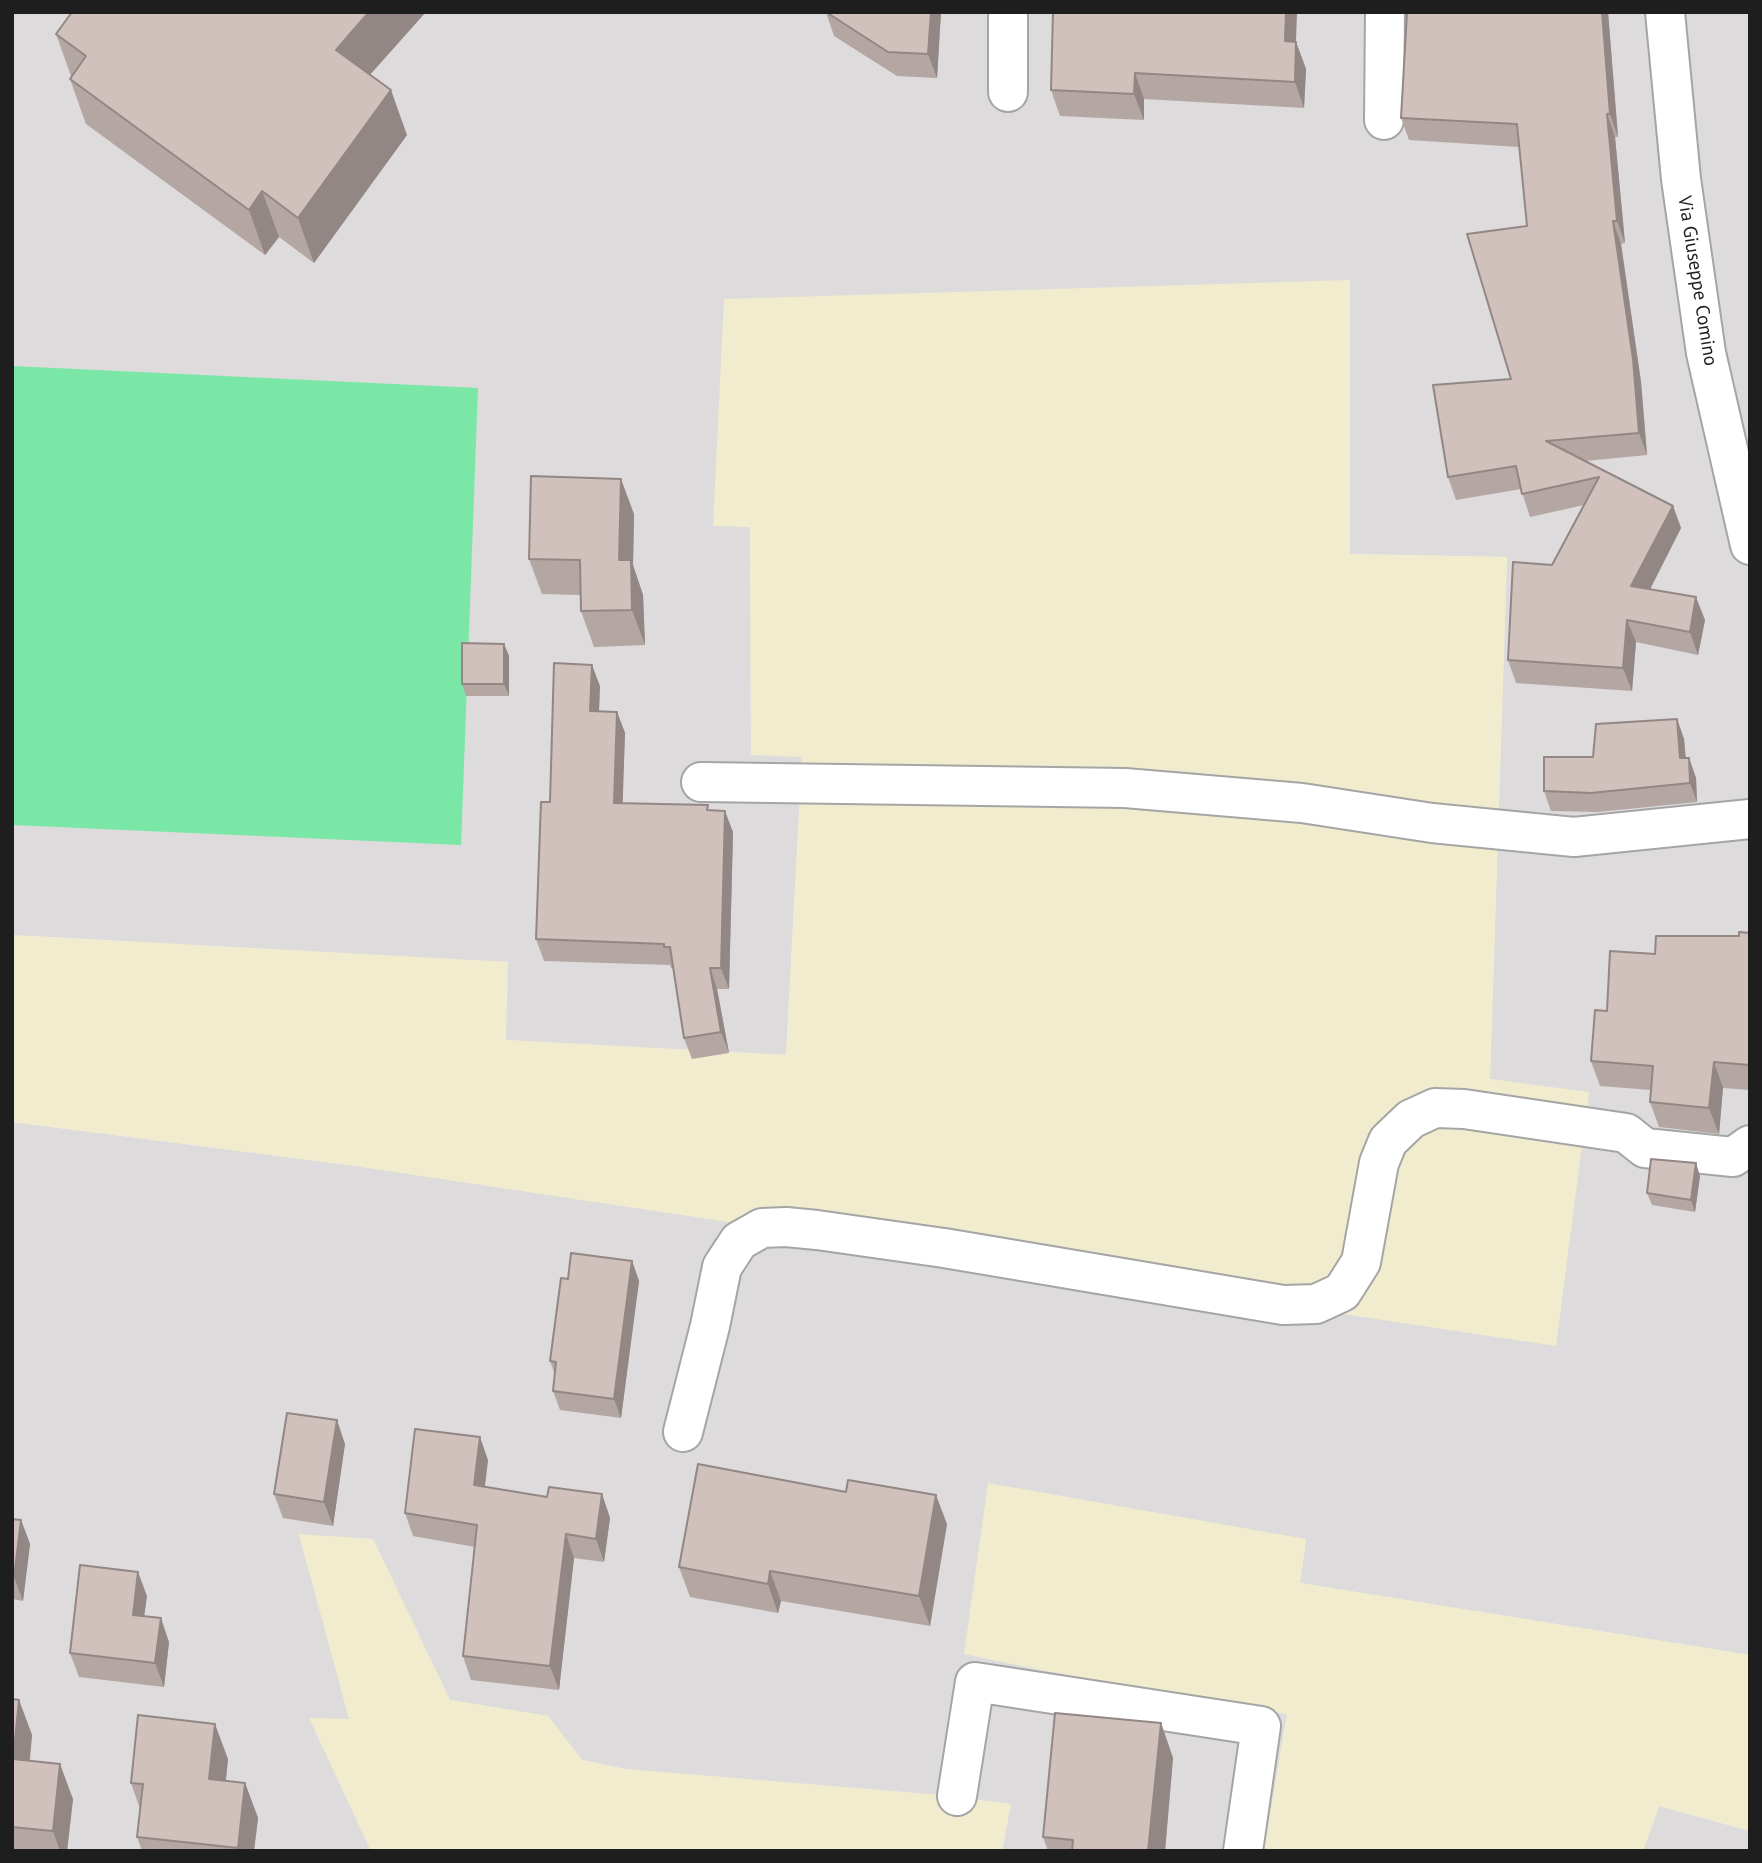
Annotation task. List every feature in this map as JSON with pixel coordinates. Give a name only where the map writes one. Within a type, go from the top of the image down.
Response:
[{"type":"street","points":[[1008,12],[1008,92]]},
{"type":"street","points":[[1384,120],[1385,12]]},
{"type":"street","name":"Via Giuseppe Comino","points":[[1665,12],[1681,179],[1706,353],[1750,545]]},
{"type":"street","points":[[701,782],[1125,788],[1302,803],[1432,824],[1574,836],[1750,819]]},
{"type":"street","points":[[683,1432],[722,1267],[739,1241],[762,1228],[786,1227],[830,1232],[1283,1305],[1316,1304],[1342,1292],[1361,1262],[1379,1163],[1388,1141],[1410,1119],[1435,1108],[1464,1109],[1626,1133],[1645,1148],[1733,1157],[1750,1145]]},
{"type":"street","points":[[957,1796],[975,1682],[1261,1726],[1243,1851]]},
{"type":"shaded area","points":[[12,12],[1750,12],[1750,1655],[1300,1583],[1306,1540],[1041,1670],[1287,1714],[1264,1851],[1002,1851],[1011,1804],[939,1795],[625,1769],[582,1760],[548,1716],[450,1700],[373,1539],[299,1535],[350,1720],[310,1719],[371,1851],[12,1851],[12,1122],[341,1164],[1589,1093],[1490,1079],[1507,557],[1350,554],[1350,281],[713,525],[750,527],[751,754],[802,756],[786,1055],[505,1040],[507,962],[12,935]]},
{"type":"shaded area","points":[[1350,280],[1350,554],[1507,557],[1490,1079],[1589,1092],[1556,1346],[341,1164],[12,1122],[12,935],[508,962],[506,1040],[786,1055],[802,757],[751,755],[750,527],[713,526],[724,299]]},
{"type":"shaded area","points":[[988,1483],[1306,1539],[1300,1583],[1750,1655],[1750,1831],[1659,1806],[1643,1851],[1264,1851],[1287,1714],[964,1654]]},
{"type":"shaded area","points":[[299,1534],[373,1539],[450,1700],[548,1716],[582,1760],[625,1769],[939,1795],[1011,1804],[1002,1851],[371,1851],[309,1718],[349,1719]]},
{"type":"shaded area","points":[[1659,1806],[1750,1831],[1750,1851],[1643,1851]]},
{"type":"green space","points":[[12,366],[478,388],[461,845],[12,825]]},
{"type":"building","points":[[72,12],[369,12],[336,50],[391,90],[298,218],[262,191],[249,210],[70,79],[86,56],[56,34]]},
{"type":"building","points":[[826,12],[931,12],[928,54],[888,52]]},
{"type":"building","points":[[1053,12],[1286,12],[1285,41],[1296,42],[1295,82],[1135,73],[1134,94],[1051,90]]},
{"type":"building","points":[[1407,12],[1602,12],[1610,114],[1607,114],[1617,221],[1613,221],[1633,359],[1639,433],[1546,441],[1673,506],[1631,586],[1696,597],[1690,632],[1627,620],[1623,668],[1508,660],[1513,562],[1552,565],[1599,477],[1522,494],[1516,466],[1448,477],[1433,385],[1511,379],[1467,234],[1527,226],[1517,124],[1401,118]]},
{"type":"building","points":[[531,476],[621,479],[619,560],[631,560],[632,610],[581,611],[580,560],[529,559]]},
{"type":"building","points":[[462,643],[504,644],[504,684],[462,684]]},
{"type":"building","points":[[554,663],[592,665],[590,711],[617,712],[614,803],[708,805],[707,810],[725,811],[721,968],[710,968],[721,1032],[684,1038],[670,947],[664,947],[664,944],[536,939],[541,802],[550,802]]},
{"type":"building","points":[[1677,719],[1680,758],[1689,758],[1690,783],[1591,793],[1544,791],[1544,757],[1593,757],[1596,724]]},
{"type":"building","points":[[1739,932],[1750,933],[1750,1065],[1714,1062],[1709,1108],[1650,1102],[1653,1066],[1591,1061],[1595,1010],[1607,1011],[1610,951],[1655,954],[1656,936],[1739,936]]},
{"type":"building","points":[[1651,1159],[1696,1163],[1691,1200],[1647,1193]]},
{"type":"building","points":[[571,1253],[632,1261],[614,1399],[553,1391],[556,1362],[550,1361],[561,1278],[568,1279]]},
{"type":"building","points":[[287,1413],[337,1420],[324,1502],[274,1494]]},
{"type":"building","points":[[415,1429],[480,1437],[474,1485],[547,1497],[549,1487],[602,1494],[596,1539],[566,1534],[550,1666],[463,1656],[477,1525],[405,1513]]},
{"type":"building","points":[[698,1464],[846,1492],[848,1480],[936,1495],[919,1596],[770,1571],[768,1584],[679,1567]]},
{"type":"building","points":[[12,1519],[21,1520],[14,1577],[12,1576]]},
{"type":"building","points":[[80,1565],[138,1572],[133,1615],[161,1618],[155,1663],[70,1653]]},
{"type":"building","points":[[12,1699],[19,1700],[13,1759],[60,1764],[53,1831],[12,1827]]},
{"type":"building","points":[[1055,1713],[1161,1723],[1148,1851],[1072,1851],[1073,1840],[1043,1837]]},
{"type":"building","points":[[138,1715],[215,1724],[209,1779],[245,1783],[238,1848],[137,1837],[143,1784],[131,1783]]}]
